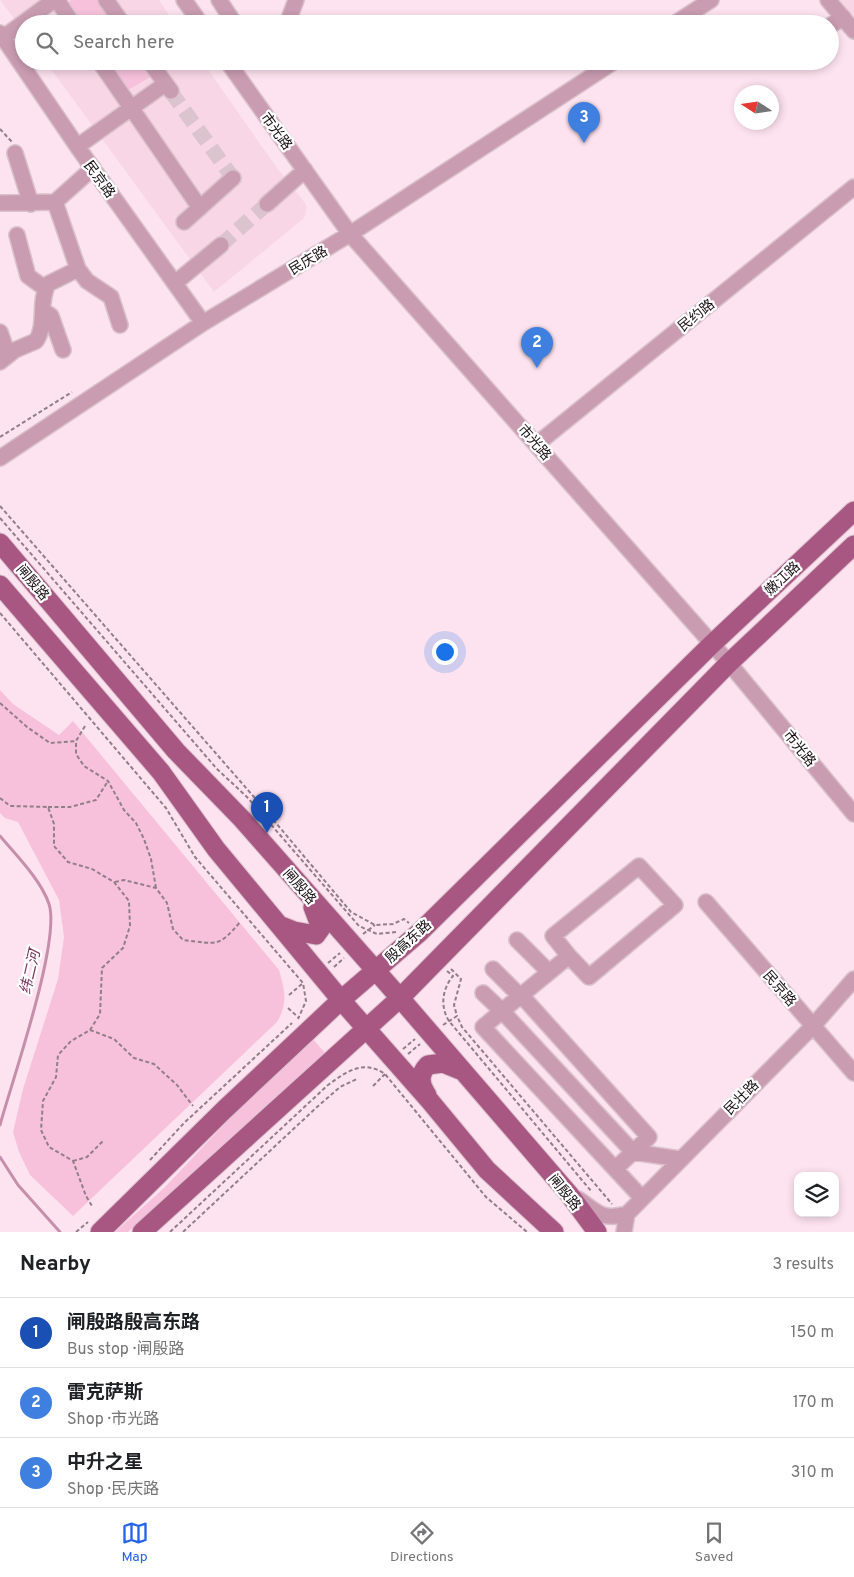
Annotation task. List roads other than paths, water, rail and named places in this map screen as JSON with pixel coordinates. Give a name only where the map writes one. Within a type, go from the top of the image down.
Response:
[{"type":"main road","name":"嫩江路","points":[[711,645],[854,511]]},
{"type":"main road","name":"闸殷路","points":[[0,543],[176,751],[242,819],[400,998],[568,1194],[597,1232]]},
{"type":"main road","name":"嫩江路","points":[[729,663],[854,545]]},
{"type":"main road","name":"闸殷路","points":[[0,585],[161,772],[216,849],[278,924],[314,977],[341,1000],[367,1029],[487,1170],[554,1232]]},
{"type":"main road","name":"殷高东路","points":[[93,1228],[375,970],[411,931],[711,645]]},
{"type":"main road","points":[[142,1232],[400,998],[729,663]]},
{"type":"main road","points":[[278,924],[310,935],[319,933],[320,922],[301,888]]},
{"type":"main road","points":[[430,1101],[421,1085],[422,1070],[428,1065],[443,1063],[463,1072]]},
{"type":"street","points":[[32,15],[55,0],[66,15]]},
{"type":"street","points":[[106,0],[117,15]]},
{"type":"street","points":[[184,0],[194,15]]},
{"type":"street","points":[[219,0],[229,15]]},
{"type":"street","points":[[290,15],[296,0]]},
{"type":"street","points":[[688,15],[711,0]]},
{"type":"street","points":[[828,0],[854,31]]},
{"type":"street","points":[[839,20],[843,17]]},
{"type":"street","points":[[2,35],[15,26]]},
{"type":"street","name":"民京路","points":[[2,35],[15,54]]},
{"type":"street","name":"民京路","points":[[26,70],[93,168],[204,323]]},
{"type":"street","points":[[105,70],[200,208]]},
{"type":"street","points":[[78,146],[132,108],[168,88],[155,70]]},
{"type":"street","name":"市光路","points":[[233,70],[350,234],[537,444],[711,645],[729,663],[854,814]]},
{"type":"street","name":"民庆路","points":[[0,458],[204,323],[350,234],[601,70]]},
{"type":"street","points":[[15,153],[31,204]]},
{"type":"street","points":[[0,204],[55,202],[93,168]]},
{"type":"street","points":[[267,204],[305,170]]},
{"type":"street","points":[[184,222],[233,178]]},
{"type":"street","name":"民约路","points":[[537,444],[854,187]]},
{"type":"street","points":[[55,202],[78,269],[87,281],[111,298],[120,325]]},
{"type":"street","points":[[17,235],[28,276],[46,289]]},
{"type":"street","points":[[175,284],[221,245]]},
{"type":"street","points":[[0,332],[4,359],[36,341],[41,330],[46,289],[55,279],[78,269]]},
{"type":"street","points":[[42,310],[50,316],[63,350]]},
{"type":"street","points":[[639,866],[675,905],[589,977],[569,956],[553,936],[639,866]]},
{"type":"street","name":"民京路","points":[[706,902],[854,1073]]},
{"type":"street","points":[[517,940],[550,972]]},
{"type":"street","points":[[569,956],[483,1027],[642,1198]]},
{"type":"street","points":[[493,969],[521,996],[648,1138],[615,1169]]},
{"type":"street","name":"民壮路","points":[[627,1214],[813,1026],[854,979]]},
{"type":"street","points":[[483,993],[633,1152],[680,1159]]},
{"type":"street","points":[[571,1122],[590,1106]]},
{"type":"street","points":[[568,1194],[600,1215],[616,1217],[627,1214],[624,1232]]},
{"type":"waterway","name":"纬二河","points":[[0,836],[28,868],[40,886],[49,904],[51,922],[48,948],[34,1012],[0,1125]]},
{"type":"waterway","name":"纬二河","points":[[0,1157],[18,1185],[60,1232]]},
{"type":"tunnel","points":[[171,92],[233,178]]},
{"type":"tunnel","points":[[221,245],[267,204]]},
{"type":"place","name":"中升之星","points":[[584,143]]},
{"type":"place","name":"雷克萨斯","points":[[537,368]]},
{"type":"place","name":"闸殷路殷高东路","points":[[267,833]]}]
